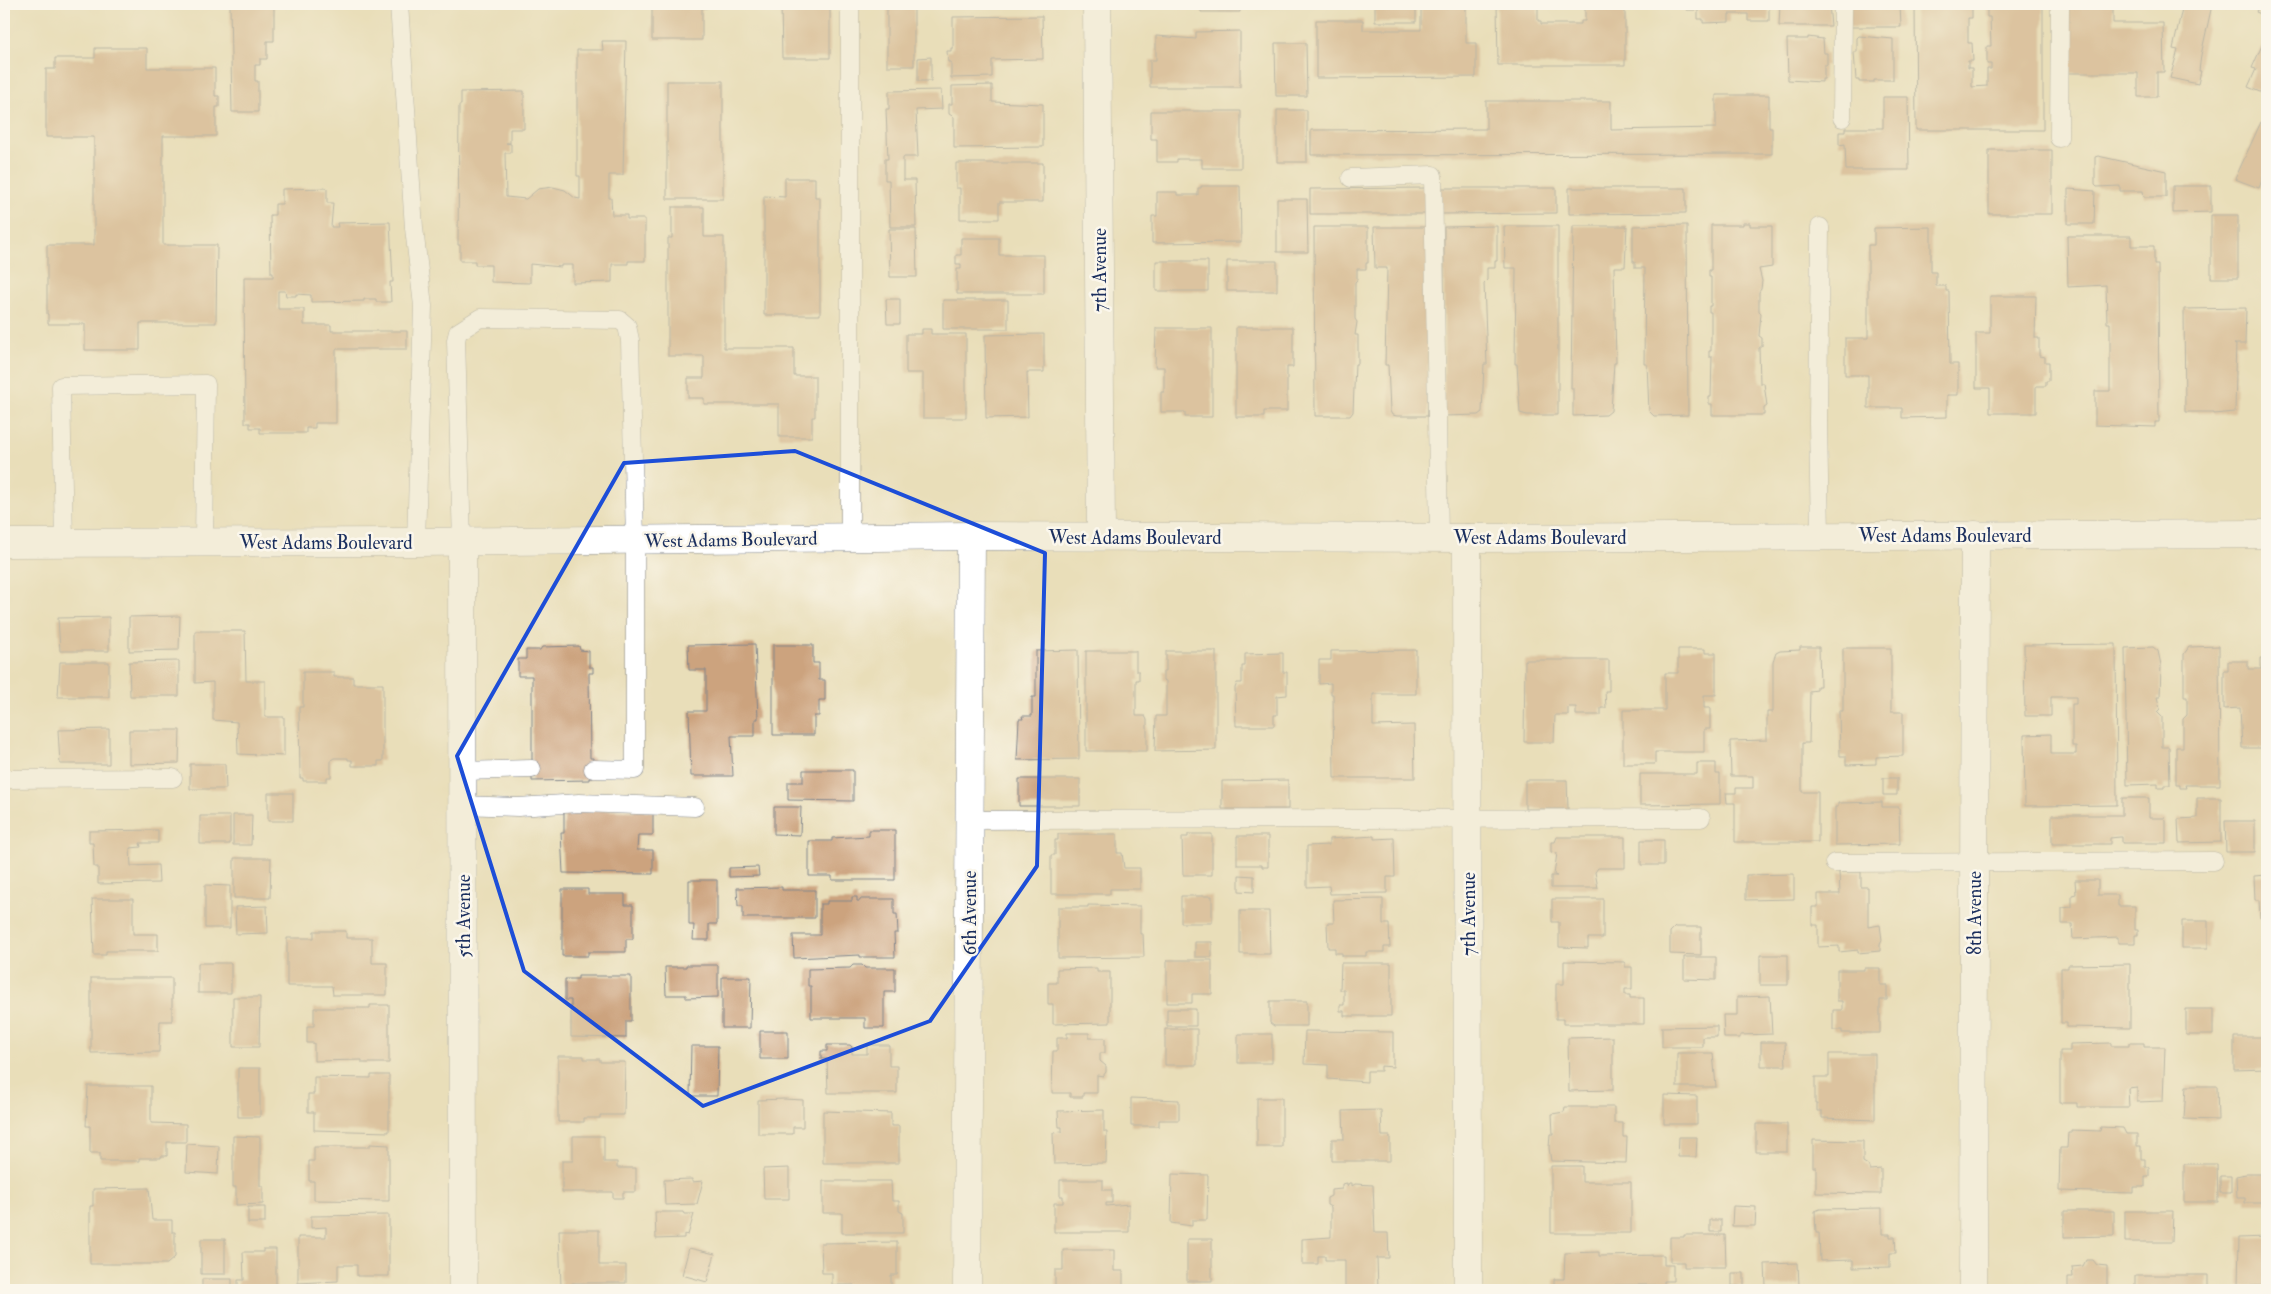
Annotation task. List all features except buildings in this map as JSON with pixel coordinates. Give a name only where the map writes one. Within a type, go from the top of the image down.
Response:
[{"type":"street","name":"7th Avenue","points":[[1097,4],[1101,536]]},
{"type":"street","name":"West Adams Boulevard","points":[[4,543],[462,542],[971,536],[1467,538],[2267,534]]},
{"type":"street","name":"8th Avenue","points":[[1973,1290],[1975,535]]},
{"type":"street","name":"6th Avenue","points":[[968,1290],[971,536]]},
{"type":"street","name":"7th Avenue","points":[[1467,538],[1468,1290]]},
{"type":"street","name":"5th Avenue","points":[[462,542],[464,1290]]},
{"type":"lane","points":[[399,4],[414,228],[423,306],[416,542]]},
{"type":"lane","points":[[850,4],[850,538]]},
{"type":"lane","points":[[1842,118],[1843,4]]},
{"type":"lane","points":[[2059,138],[2060,4]]},
{"type":"lane","points":[[1351,178],[1433,175],[1439,538]]},
{"type":"lane","points":[[1820,227],[1818,421],[1820,536]]},
{"type":"lane","points":[[462,542],[456,340],[458,332],[480,318],[620,320],[627,326],[630,340],[635,540],[635,770],[593,769]]},
{"type":"lane","points":[[64,543],[61,386],[206,384],[204,542]]},
{"type":"lane","points":[[463,771],[532,769]]},
{"type":"lane","points":[[4,779],[173,778]]},
{"type":"lane","points":[[463,805],[518,807],[579,803],[695,807]]},
{"type":"lane","points":[[970,820],[1701,818]]},
{"type":"lane","points":[[1834,863],[2214,861]]},
{"type":"highlighted area","points":[[795,451],[1045,553],[1037,866],[930,1021],[703,1106],[524,971],[457,756],[624,463]]}]
